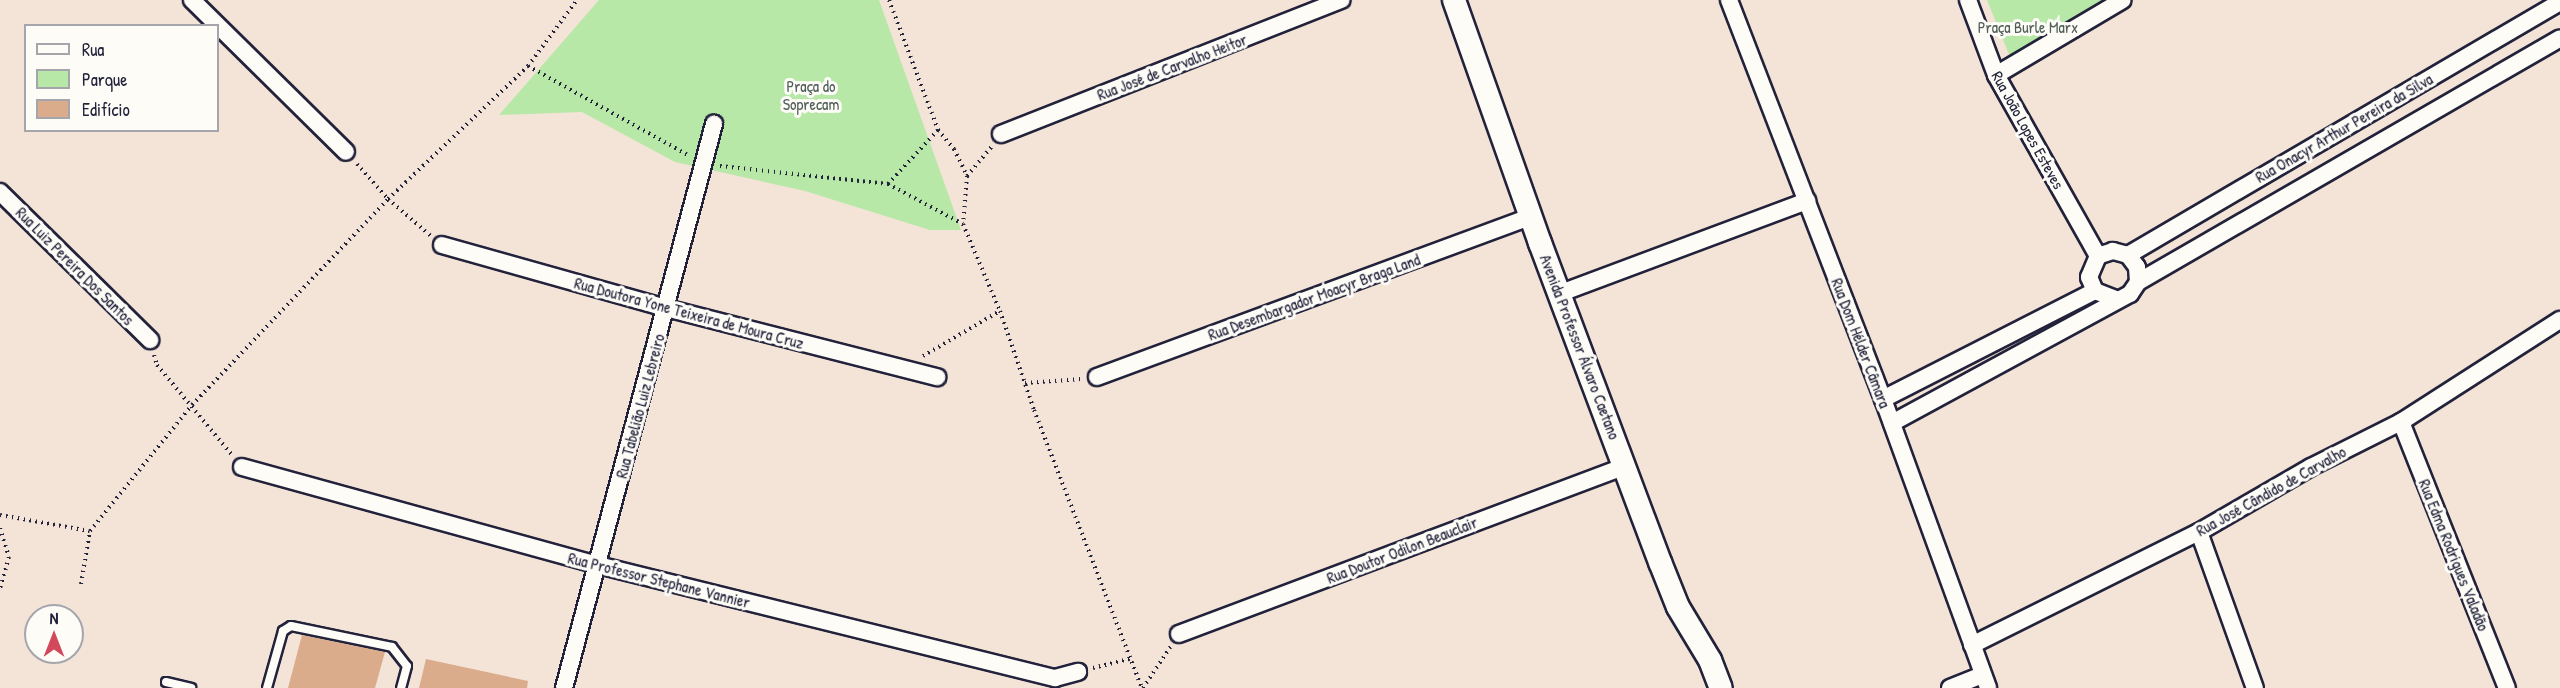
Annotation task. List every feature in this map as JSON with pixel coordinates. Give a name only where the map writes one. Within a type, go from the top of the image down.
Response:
[{"type":"street","points":[[192,0],[216,24]]},
{"type":"street","name":"Rua José de Carvalho Heitor","points":[[1001,134],[1342,0]]},
{"type":"street","name":"Avenida Professor Álvaro Caetano","points":[[1454,0],[1530,217],[1561,293],[1678,608],[1710,660],[1721,688]]},
{"type":"street","name":"Rua Dom Hélder Câmara","points":[[1729,0],[1883,399],[1985,682]]},
{"type":"street","name":"Rua João Lopes Esteves","points":[[1968,0],[1996,75],[2098,256]]},
{"type":"street","points":[[1996,75],[2123,0]]},
{"type":"street","name":"Rua Onacyr Arthur Pereira da Silva","points":[[2128,255],[2560,2]]},
{"type":"street","points":[[219,27],[346,152]]},
{"type":"street","name":"Rua Onacyr Arthur Pereira da Silva","points":[[2138,282],[2560,38]]},
{"type":"street","name":"Rua Tabelião Luiz Lebreiro","points":[[564,688],[714,124]]},
{"type":"street","name":"Rua Luiz Pereira Dos Santos","points":[[0,192],[150,340]]},
{"type":"street","points":[[1561,293],[1807,201]]},
{"type":"street","name":"Rua Desembargador Moacyr Braga Land","points":[[1097,377],[1530,217]]},
{"type":"street","name":"Rua Doutora Yone Teixeira de Moura Cruz","points":[[442,245],[666,308],[937,377]]},
{"type":"street","points":[[1892,423],[2116,299],[2130,294],[2138,282],[2137,267],[2128,255],[2113,251],[2098,256],[2090,269],[2095,291]]},
{"type":"street","points":[[1883,399],[2095,291],[2116,299]]},
{"type":"street","name":"Rua José Cândido de Carvalho","points":[[1972,645],[2199,531],[2311,467],[2401,422],[2560,320]]},
{"type":"street","name":"Rua Edma Rodrigues Valadão","points":[[2401,422],[2507,688]]},
{"type":"street","name":"Rua Doutor Odilon Beauclair","points":[[1179,634],[1625,466]]},
{"type":"street","name":"Rua Professor Stephane Vannier","points":[[242,467],[598,565],[1055,678],[1078,672]]},
{"type":"street","points":[[2199,531],[2255,688]]},
{"type":"street","points":[[1950,688],[1985,682]]},
{"type":"lane","points":[[267,688],[283,631],[291,626],[392,647],[407,666],[402,688]]},
{"type":"lane","points":[[166,681],[191,688]]},
{"type":"path","points":[[81,584],[90,531],[192,405],[388,199],[528,66],[577,0]]},
{"type":"path","points":[[888,0],[938,130],[954,149],[966,176],[963,224],[1000,311],[1025,383],[1143,688]]},
{"type":"path","points":[[528,66],[704,164],[888,184],[963,224]]},
{"type":"path","points":[[888,184],[938,130]]},
{"type":"path","points":[[966,176],[1001,134]]},
{"type":"path","points":[[346,152],[388,199],[442,245]]},
{"type":"path","points":[[902,368],[1000,311]]},
{"type":"path","points":[[150,340],[157,365],[242,467]]},
{"type":"path","points":[[1025,383],[1097,377]]},
{"type":"path","points":[[0,515],[90,531]]},
{"type":"path","points":[[0,528],[9,557],[0,588]]},
{"type":"path","points":[[1143,688],[1179,634]]},
{"type":"path","points":[[1078,672],[1130,658]]},
{"type":"green space","name":"Praça do Soprecam","points":[[599,0],[879,0],[961,230],[930,230],[805,191],[675,162],[582,112],[499,115]]},
{"type":"green space","name":"Praça Burle Marx","points":[[1987,0],[2125,0],[2014,67]]},
{"type":"building","points":[[302,635],[385,652],[375,688],[288,688]]},
{"type":"building","points":[[426,659],[528,681],[527,688],[419,688]]}]
